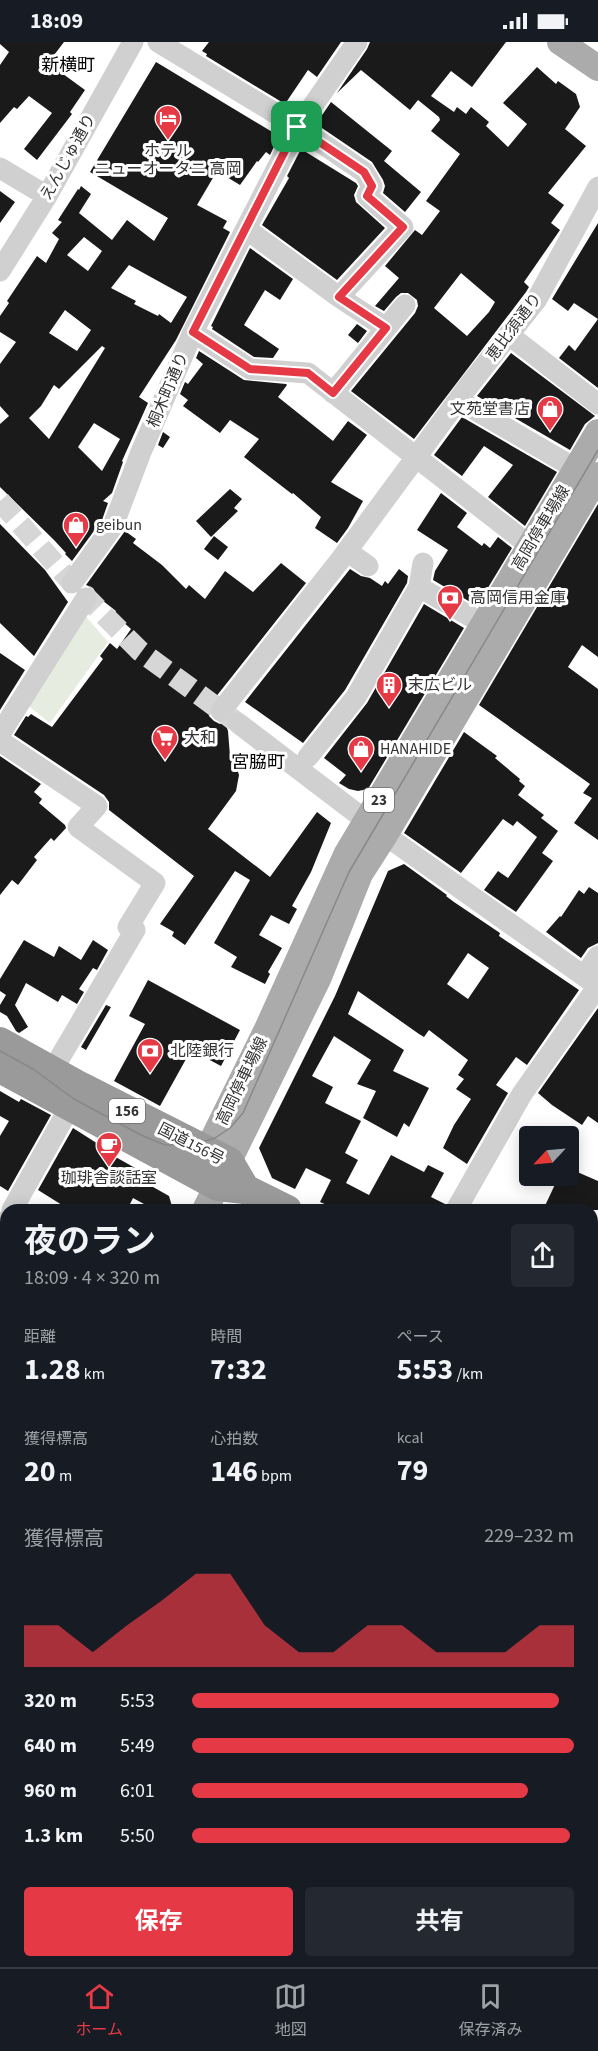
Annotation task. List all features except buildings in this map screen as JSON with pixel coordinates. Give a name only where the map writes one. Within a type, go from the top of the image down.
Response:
[{"type":"highway","name":"国道156号","points":[[0,1042],[52,1071],[75,1096]]},
{"type":"highway","name":"国道156号","points":[[0,1068],[75,1096],[221,1180],[274,1204]]},
{"type":"main road","points":[[574,46],[598,68]]},
{"type":"main road","name":"高岡停車場線","points":[[221,1180],[267,1029],[346,855],[376,827],[539,551],[590,475],[598,432]]},
{"type":"street","name":"えんじゅ通り","points":[[0,271],[47,196],[133,42]]},
{"type":"street","points":[[158,42],[297,127],[364,172],[372,186],[367,196],[403,227],[339,297]]},
{"type":"street","name":"桐木町通り","points":[[0,734],[113,526],[141,452],[193,332],[297,127],[357,42]]},
{"type":"street","points":[[0,168],[47,196]]},
{"type":"street","name":"恵比須通り","points":[[221,711],[347,551],[458,400],[537,299],[598,187]]},
{"type":"street","points":[[246,229],[339,297],[386,328]]},
{"type":"street","points":[[333,393],[405,305]]},
{"type":"street","points":[[193,332],[250,369],[308,373],[539,551]]},
{"type":"street","points":[[509,335],[598,404]]},
{"type":"street","points":[[458,400],[590,475]]},
{"type":"street","points":[[347,551],[368,566]]},
{"type":"street","points":[[308,757],[356,697],[369,670],[419,587],[423,563]]},
{"type":"street","points":[[419,587],[492,632]]},
{"type":"street","points":[[238,723],[376,827],[593,982]]},
{"type":"street","points":[[0,741],[97,806],[78,827],[155,883],[128,927],[135,930],[52,1071]]},
{"type":"street","points":[[459,1204],[522,1094],[593,982],[598,956]]},
{"type":"street","points":[[15,1204],[75,1096]]},
{"type":"shaded area","points":[[82,612],[108,642],[50,723],[26,704]]},
{"type":"tunnel","points":[[0,501],[72,583],[140,651],[235,721]]},
{"type":"tram line","points":[[0,1051],[33,1069],[74,1099],[141,1135],[165,1145],[193,1145],[215,1138],[230,1128],[243,1113],[349,872],[598,450]]},
{"type":"place","name":"ホテル ニューオータニ 高岡","points":[[168,141]]},
{"type":"place","name":"文苑堂書店","points":[[550,432]]},
{"type":"place","name":"geibun","points":[[76,548]]},
{"type":"place","name":"高岡信用金庫","points":[[450,621]]},
{"type":"place","name":"末広ビル","points":[[389,708]]},
{"type":"place","name":"大和","points":[[165,761]]},
{"type":"place","name":"HANAHIDE","points":[[361,772]]},
{"type":"place","name":"北陸銀行","points":[[150,1074]]},
{"type":"place","name":"珈琲舎談話室","points":[[109,1168]]},
{"type":"district","name":"新横町","points":[[68,65]]},
{"type":"district","name":"宮脇町","points":[[258,762]]},
{"type":"route","points":[[297,127],[364,172],[372,186],[367,196],[403,227],[339,297],[386,328],[333,393],[308,373],[250,369],[193,332],[297,127]]}]
